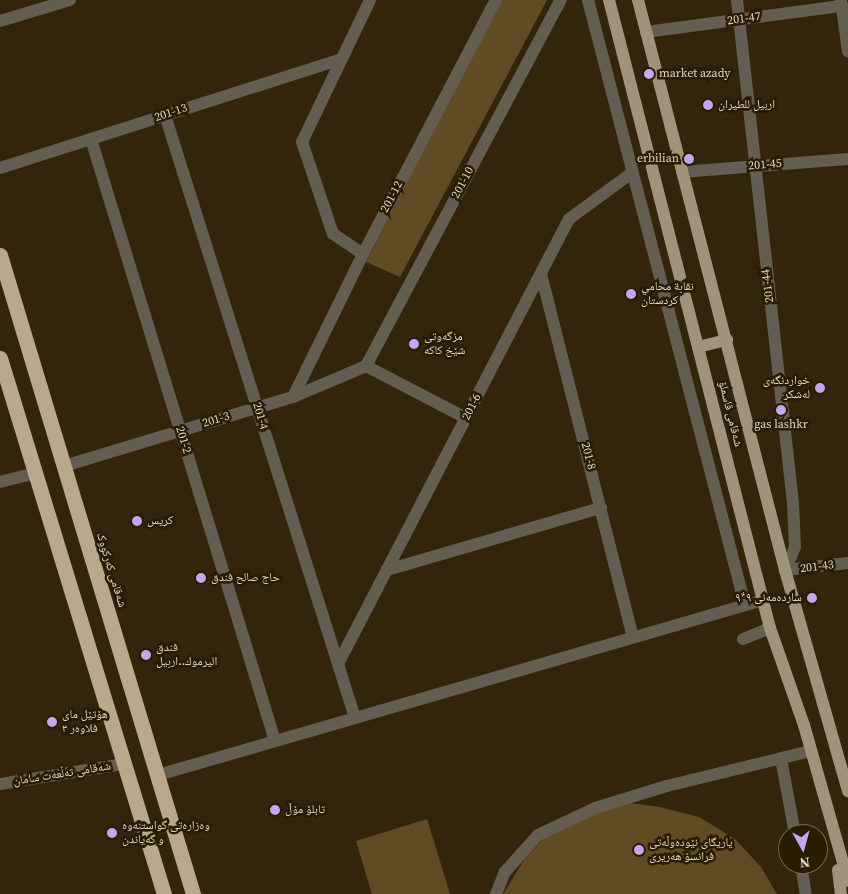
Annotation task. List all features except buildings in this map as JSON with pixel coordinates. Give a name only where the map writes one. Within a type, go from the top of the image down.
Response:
[{"type":"highway","name":"شەقامی کەرکووک","points":[[0,255],[194,894]]},
{"type":"highway","points":[[0,358],[164,894]]},
{"type":"main road","name":"شەقامی قاسملۆ","points":[[609,0],[770,628],[811,751],[848,881]]},
{"type":"main road","name":"شەقامی قاسملۆ","points":[[638,0],[786,570],[848,791]]},
{"type":"main road","points":[[698,347],[726,340]]},
{"type":"main road","name":"شەقامی قاسملۆ","points":[[833,832],[841,894]]},
{"type":"street","points":[[0,21],[70,0]]},
{"type":"street","points":[[363,254],[333,234],[302,142],[370,0]]},
{"type":"street","name":"201-12","points":[[293,397],[363,254],[496,0]]},
{"type":"street","name":"201-10","points":[[366,366],[561,0]]},
{"type":"street","points":[[588,0],[745,606]]},
{"type":"street","name":"201-44","points":[[737,0],[793,503],[795,547],[786,570]]},
{"type":"street","points":[[842,3],[848,52]]},
{"type":"street","name":"201-47","points":[[646,32],[842,3]]},
{"type":"street","name":"201-13","points":[[0,168],[342,59]]},
{"type":"street","name":"201-4","points":[[166,115],[355,718]]},
{"type":"street","name":"201-2","points":[[91,139],[275,741]]},
{"type":"street","name":"201-45","points":[[682,172],[848,159]]},
{"type":"street","name":"201-6","points":[[338,664],[569,219],[633,172]]},
{"type":"street","name":"201-8","points":[[541,274],[633,638]]},
{"type":"street","points":[[366,366],[466,418]]},
{"type":"street","name":"201-3","points":[[64,466],[293,397],[366,366]]},
{"type":"street","points":[[0,482],[35,474]]},
{"type":"street","points":[[387,570],[601,508]]},
{"type":"street","name":"201-43","points":[[786,570],[848,563]]},
{"type":"street","points":[[158,775],[763,600]]},
{"type":"street","points":[[743,639],[770,628]]},
{"type":"street","points":[[496,894],[504,872],[538,836],[595,808],[667,786],[811,751]]},
{"type":"street","points":[[781,759],[793,824]]},
{"type":"street","name":"شەقامی تەڵعەت سامان","points":[[0,783],[124,764]]},
{"type":"street","points":[[803,874],[806,894]]},
{"type":"shaded area","points":[[501,0],[547,0],[400,277],[366,262]]},
{"type":"shaded area","name":"یاریگای نێودەوڵەتی فرانسۆ هەریری","points":[[630,803],[660,807],[699,817],[735,839],[761,867],[777,894],[503,894],[524,860],[544,838],[587,813]]},
{"type":"shaded area","points":[[427,819],[450,894],[372,894],[356,841]]},
{"type":"place","name":"market azady","points":[[649,74]]},
{"type":"place","name":"اربيل للطيران","points":[[708,105]]},
{"type":"place","name":"erbilian","points":[[689,159]]},
{"type":"place","name":"نقابة محامي كردستان","points":[[631,294]]},
{"type":"place","name":"مزگه‌وتی شێخ كاكه","points":[[414,344]]},
{"type":"place","name":"خواردنگەی لەشکر","points":[[820,388]]},
{"type":"place","name":"gas lashkr","points":[[781,410]]},
{"type":"place","name":"كريس","points":[[137,521]]},
{"type":"place","name":"حاج صالح فندق","points":[[201,578]]},
{"type":"place","name":"ساردەمەنی ٩*٩","points":[[812,598]]},
{"type":"place","name":"فندق اليرموك..اربيل","points":[[146,655]]},
{"type":"place","name":"هۆتێل مای فلاوەر ٣","points":[[52,722]]},
{"type":"place","name":"تابلۆ مۆڵ","points":[[275,810]]},
{"type":"place","name":"وەزارەتی گواستنەوە و گەیاندن","points":[[112,833]]},
{"type":"place","name":"یاریگای نێودەوڵەتی فرانسۆ هەریری","points":[[639,850]]}]
